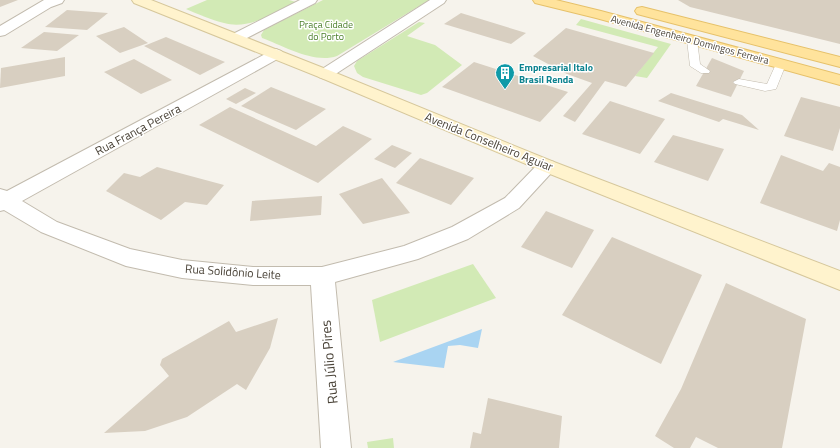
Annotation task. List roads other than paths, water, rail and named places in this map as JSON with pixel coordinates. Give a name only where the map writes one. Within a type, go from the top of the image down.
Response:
[{"type":"main road","name":"Avenida Conselheiro Aguiar","points":[[139,0],[276,54],[547,166],[840,281]]},
{"type":"main road","name":"Avenida Engenheiro Domingos Ferreira","points":[[545,1],[840,80]]},
{"type":"main road","name":"Avenida Engenheiro Domingos Ferreira","points":[[630,8],[840,62]]},
{"type":"street","points":[[0,32],[46,4],[57,0]]},
{"type":"street","points":[[236,38],[310,0]]},
{"type":"street","points":[[325,74],[439,0]]},
{"type":"street","name":"Rua França Pereira","points":[[2,201],[276,54]]},
{"type":"street","name":"Rua Solidônio Leite","points":[[2,201],[49,227],[126,257],[182,269],[253,276],[322,276],[360,268],[410,253],[460,233],[512,203],[547,166]]},
{"type":"street","name":"Rua Júlio Pires","points":[[322,276],[336,448]]},
{"type":"lane","points":[[692,40],[695,66],[705,72]]},
{"type":"lane","points":[[739,82],[766,88],[772,86],[780,64]]},
{"type":"water","points":[[482,329],[478,348],[460,345],[448,346],[444,368],[393,362]]},
{"type":"place","name":"Empresarial Italo Brasil Renda","points":[[505,90]]},
{"type":"park label","name":"Praça Cidade do Porto","points":[[326,30]]}]
